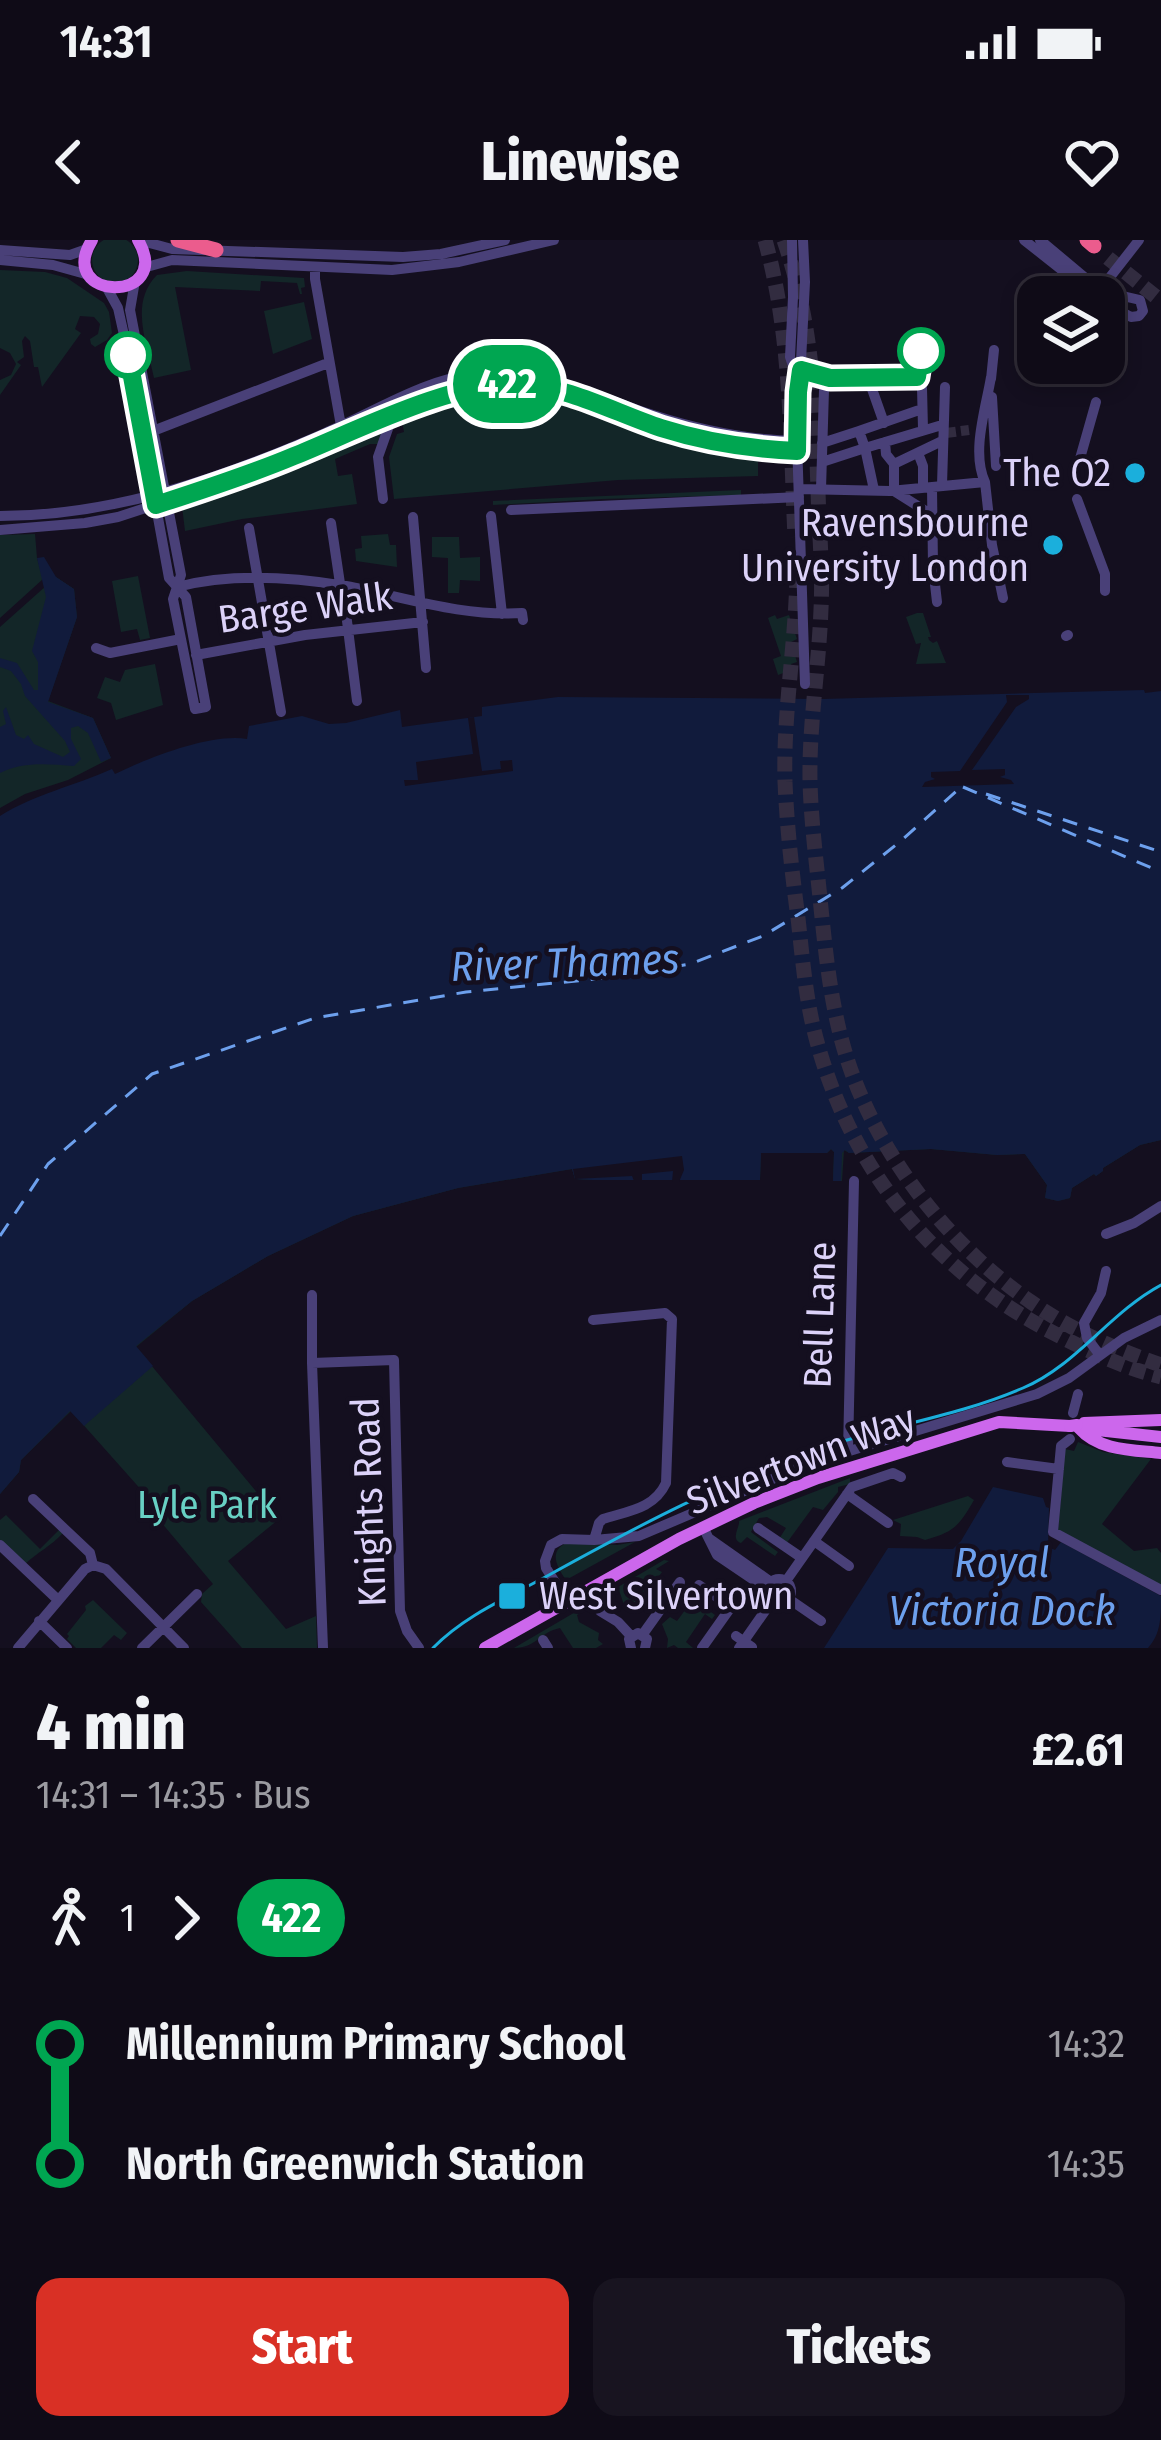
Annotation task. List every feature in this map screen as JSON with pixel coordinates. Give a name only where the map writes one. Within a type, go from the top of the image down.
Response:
[{"type":"highway","points":[[178,240],[216,250]]},
{"type":"main road","points":[[90,245],[89,275],[107,288],[122,288],[139,275],[144,254],[138,240]]},
{"type":"main road","name":"Silvertown Way","points":[[1076,1427],[1086,1422],[1161,1420]]},
{"type":"main road","name":"Silvertown Way","points":[[484,1648],[760,1500],[823,1476],[999,1422],[1161,1437]]},
{"type":"main road","name":"Silvertown Way","points":[[1076,1427],[1110,1447],[1161,1453]]},
{"type":"street","points":[[138,240],[172,249],[403,257],[554,240]]},
{"type":"street","points":[[330,240],[331,256]]},
{"type":"street","points":[[177,586],[173,599],[195,710],[200,711],[206,707],[186,596],[177,586],[169,578],[130,310],[139,275],[172,260],[392,270],[505,240]]},
{"type":"street","points":[[792,240],[790,357],[795,367],[830,378],[920,382],[922,429]]},
{"type":"street","points":[[803,240],[797,446],[805,684]]},
{"type":"street","points":[[1024,240],[1073,276]]},
{"type":"street","points":[[1040,240],[1082,274],[1097,276],[1103,252],[1138,240]]},
{"type":"street","points":[[0,250],[70,255],[90,245]]},
{"type":"street","points":[[0,260],[53,265],[89,275]]},
{"type":"street","points":[[315,268],[341,426]]},
{"type":"street","points":[[107,288],[118,308],[151,439]]},
{"type":"street","points":[[1103,298],[1131,298],[1125,302],[1125,312],[1103,298]]},
{"type":"street","points":[[994,350],[976,430],[1003,598]]},
{"type":"street","points":[[151,439],[328,363]]},
{"type":"street","points":[[0,530],[104,520],[341,426],[412,392],[480,373],[521,374],[563,383],[702,429],[797,446]]},
{"type":"street","points":[[991,376],[996,466]]},
{"type":"street","points":[[0,516],[62,513],[160,498],[288,459],[482,388],[525,385],[687,436],[749,448],[797,446]]},
{"type":"street","points":[[937,602],[932,486],[943,433],[945,387]]},
{"type":"street","points":[[872,389],[884,423]]},
{"type":"street","points":[[821,489],[817,471],[824,390]]},
{"type":"street","points":[[1079,462],[1096,402]]},
{"type":"street","points":[[823,443],[922,409]]},
{"type":"street","points":[[374,411],[390,420]]},
{"type":"street","points":[[383,499],[378,457],[390,420]]},
{"type":"street","points":[[817,471],[922,429],[943,433]]},
{"type":"street","points":[[859,431],[874,490]]},
{"type":"street","points":[[894,464],[943,433]]},
{"type":"street","points":[[885,442],[886,454],[894,464],[895,491]]},
{"type":"street","points":[[918,453],[932,486]]},
{"type":"street","points":[[511,510],[821,489],[895,491],[986,482]]},
{"type":"street","points":[[895,491],[932,515]]},
{"type":"street","points":[[1077,499],[1106,574],[1105,591]]},
{"type":"street","points":[[491,516],[502,614]]},
{"type":"street","points":[[413,517],[426,668]]},
{"type":"street","points":[[331,523],[341,591]]},
{"type":"street","points":[[249,528],[281,712]]},
{"type":"street","points":[[177,586],[258,578],[523,616]]},
{"type":"street","name":"Barge Walk","points":[[196,655],[347,626],[423,622]]},
{"type":"street","points":[[347,626],[357,701]]},
{"type":"street","points":[[96,648],[110,652],[181,639]]},
{"type":"street","name":"Bell Lane","points":[[848,1451],[854,1181]]},
{"type":"street","points":[[1106,1234],[1161,1206]]},
{"type":"street","points":[[1099,1354],[1084,1323],[1101,1293],[1106,1270]]},
{"type":"street","points":[[312,1295],[323,1648]]},
{"type":"street","points":[[593,1320],[665,1313],[672,1319],[667,1483],[660,1497],[644,1507],[603,1520],[594,1540]]},
{"type":"street","points":[[567,1600],[547,1568],[548,1551],[562,1538],[622,1539],[649,1532],[804,1466],[1054,1387],[1124,1338],[1161,1320]]},
{"type":"street","name":"Knights Road","points":[[312,1363],[394,1360],[400,1611],[419,1648]]},
{"type":"street","points":[[1078,1394],[1076,1427],[1061,1446],[1053,1532],[1161,1591]]},
{"type":"street","points":[[1007,1462],[1059,1468]]},
{"type":"street","points":[[786,1581],[859,1482],[893,1473],[901,1477]]},
{"type":"street","points":[[847,1494],[888,1522]]},
{"type":"street","points":[[33,1499],[90,1553],[93,1565]]},
{"type":"street","points":[[758,1528],[802,1558]]},
{"type":"street","points":[[702,1648],[736,1638],[770,1591],[779,1579],[791,1591],[783,1603],[770,1591],[717,1555],[706,1533]]},
{"type":"street","points":[[814,1541],[849,1565]]},
{"type":"street","points":[[0,1545],[58,1599]]},
{"type":"street","points":[[18,1648],[93,1565],[106,1569],[184,1648]]},
{"type":"street","points":[[600,1611],[638,1644],[680,1582]]},
{"type":"street","points":[[699,1585],[731,1607],[736,1638]]},
{"type":"street","points":[[142,1648],[197,1594]]},
{"type":"street","points":[[789,1599],[821,1622]]},
{"type":"street","points":[[39,1622],[67,1648]]},
{"type":"green space","points":[[115,237],[131,244],[138,260],[131,276],[115,283],[99,276],[92,260],[99,244]]},
{"type":"green space","points":[[0,270],[67,278],[104,303],[112,333],[95,347],[90,339],[98,334],[100,324],[94,317],[80,316],[75,329],[81,333],[42,387],[25,336],[24,357],[17,362],[21,365],[0,395],[0,380],[11,375],[16,364],[0,348]]},
{"type":"green space","points":[[187,271],[304,278],[305,287],[300,294],[297,283],[261,281],[260,291],[175,287],[191,370],[154,378],[142,324],[144,298],[157,275]]},
{"type":"green space","points":[[304,302],[312,339],[273,354],[264,311]]},
{"type":"green space","points":[[516,388],[539,391],[641,425],[772,453],[744,454],[758,457],[758,476],[618,480],[394,499],[389,457],[397,434],[404,432],[401,416],[479,392],[471,398],[514,393],[553,398],[516,391],[485,394]]},
{"type":"green space","points":[[386,424],[340,445],[385,427],[378,444],[335,459],[338,476],[352,474],[357,504],[185,531],[182,506],[227,490],[180,501],[322,449],[327,452],[326,448]]},
{"type":"green space","points":[[741,490],[741,495],[493,505],[493,501]]},
{"type":"green space","points":[[35,534],[43,579],[0,618],[0,535]]},
{"type":"green space","points":[[388,534],[390,545],[396,545],[397,567],[356,561],[361,536]]},
{"type":"green space","points":[[432,537],[459,537],[460,558],[480,557],[480,581],[460,580],[459,593],[448,593],[448,558],[432,557]]},
{"type":"green space","points":[[138,576],[150,638],[140,640],[137,629],[121,632],[112,581]]},
{"type":"green space","points":[[56,577],[74,589],[77,617],[48,701],[93,718],[111,758],[0,808],[0,627]]},
{"type":"green space","points":[[923,613],[929,640],[937,641],[946,663],[916,664],[921,643],[916,644],[906,617]]},
{"type":"green space","points":[[775,615],[777,619],[789,615],[797,639],[791,642],[797,662],[791,664],[794,675],[788,677],[786,672],[778,675],[773,659],[781,656],[768,618]]},
{"type":"green space","points":[[155,664],[163,705],[116,720],[111,703],[97,698],[105,677],[120,682],[125,670]]},
{"type":"green space","name":"Lyle Park","points":[[1161,1140],[1140,1145],[1072,1188],[1070,1198],[1058,1201],[1045,1198],[1047,1185],[1025,1154],[844,1150],[842,1181],[833,1181],[831,1149],[827,1153],[761,1153],[760,1180],[575,1179],[572,1169],[458,1188],[353,1216],[268,1256],[192,1301],[136,1347],[279,1519],[228,1561],[286,1629],[316,1616],[317,1648],[242,1648],[201,1602],[202,1594],[213,1584],[155,1515],[152,1502],[71,1411],[21,1460],[19,1472],[0,1494],[0,1389],[420,1160]]},
{"type":"green space","points":[[1078,1442],[1103,1452],[1151,1459],[1102,1524],[1134,1551],[1157,1548],[1161,1586],[1058,1530],[1065,1449],[1074,1451]]},
{"type":"green space","points":[[850,1478],[850,1484],[838,1487],[823,1510],[813,1507],[786,1544],[779,1539],[786,1528],[767,1517],[759,1518],[751,1532],[778,1552],[775,1556],[747,1537],[741,1543],[736,1539],[739,1521]]},
{"type":"green space","points":[[968,1496],[974,1500],[949,1531],[925,1540],[900,1536],[901,1524],[893,1520]]},
{"type":"green space","points":[[6,1515],[40,1549],[60,1529],[63,1533],[25,1564],[0,1540],[0,1520]]},
{"type":"green space","points":[[571,1541],[635,1542],[566,1580],[556,1553]]},
{"type":"green space","points":[[669,1561],[656,1569],[662,1572],[635,1610],[631,1599],[625,1608],[619,1590],[577,1615],[579,1622],[599,1633],[603,1644],[573,1648],[560,1628],[514,1648]]},
{"type":"green space","points":[[697,1594],[702,1597],[699,1603],[715,1615],[712,1619],[705,1614],[686,1642],[693,1648],[667,1648],[662,1624],[670,1617],[677,1621]]},
{"type":"green space","points":[[93,1600],[127,1633],[121,1640],[114,1635],[101,1648],[76,1648],[67,1634]]},
{"type":"water","points":[[44,557],[56,577],[74,589],[77,617],[48,702],[93,718],[111,758],[101,762],[88,733],[78,726],[71,728],[81,759],[74,766],[27,765],[0,773],[0,727],[6,724],[6,707],[16,735],[24,739],[28,735],[34,744],[63,757],[70,752],[11,671],[0,667],[0,658],[17,663],[38,690],[38,662],[32,651],[46,597],[37,558]]},
{"type":"water","name":"River Thames","points":[[1161,691],[1161,1140],[1140,1145],[1072,1188],[1070,1198],[1058,1201],[1045,1198],[1047,1185],[1025,1154],[845,1150],[841,1181],[833,1181],[831,1149],[827,1153],[761,1153],[760,1180],[575,1179],[572,1169],[458,1188],[353,1216],[268,1256],[192,1301],[136,1346],[153,1366],[84,1426],[70,1411],[21,1460],[19,1472],[0,1494],[0,816],[112,769],[115,774],[198,743],[247,739],[249,726],[302,716],[329,724],[346,723],[400,710],[402,727],[482,716],[482,707],[558,697],[823,699]]},
{"type":"water","name":"Royal Victoria Dock","points":[[993,1487],[1043,1498],[1049,1508],[1048,1547],[1055,1550],[1061,1542],[1161,1596],[1158,1631],[1148,1648],[824,1648],[888,1548],[953,1549]]},
{"type":"pier","points":[[1006,695],[1029,695],[1029,699],[1016,707],[972,770],[1005,769],[1000,777],[1014,784],[922,787],[935,779],[931,772],[960,771],[1007,702]]},
{"type":"pier","points":[[474,717],[482,771],[501,769],[500,761],[512,760],[513,771],[405,786],[404,780],[418,780],[416,762],[473,754],[468,718]]},
{"type":"pier","points":[[682,1156],[679,1182],[672,1182],[673,1171],[642,1174],[642,1181],[634,1181],[632,1176],[575,1179],[573,1169]]},
{"type":"ferry route","points":[[0,1236],[48,1164],[152,1074],[315,1018],[466,992],[690,964],[763,936],[842,888],[962,786]]},
{"type":"ferry route","points":[[963,787],[1161,872]]},
{"type":"ferry route","points":[[986,794],[1161,852]]},
{"type":"tunnel","points":[[765,240],[785,350],[795,537]]},
{"type":"tunnel","points":[[784,240],[807,333],[814,395],[821,594],[811,738],[814,840],[835,1011],[853,1076],[903,1172],[975,1256],[1061,1321],[1161,1365]]},
{"type":"tunnel","points":[[1108,258],[1161,301]]},
{"type":"tunnel","points":[[946,433],[969,430]]},
{"type":"tunnel","points":[[797,573],[785,756],[788,833],[810,1013],[845,1119],[896,1202],[962,1272],[1044,1328],[1115,1362],[1161,1377]]},
{"type":"tunnel","points":[[342,597],[347,621]]},
{"type":"tram line","points":[[433,1648],[488,1607],[716,1489],[821,1448],[1023,1388],[1060,1366],[1161,1285]]},
{"type":"bus line","name":"422","points":[[128,355],[156,505],[288,459],[402,411],[504,384],[543,388],[687,436],[797,451],[801,370],[830,378],[917,377],[921,351]]},
{"type":"place","name":"The O2","points":[[1135,473]]},
{"type":"place","name":"Ravensbourne University London","points":[[1053,545]]},
{"type":"place","name":"West Silvertown","points":[[512,1596]]}]
